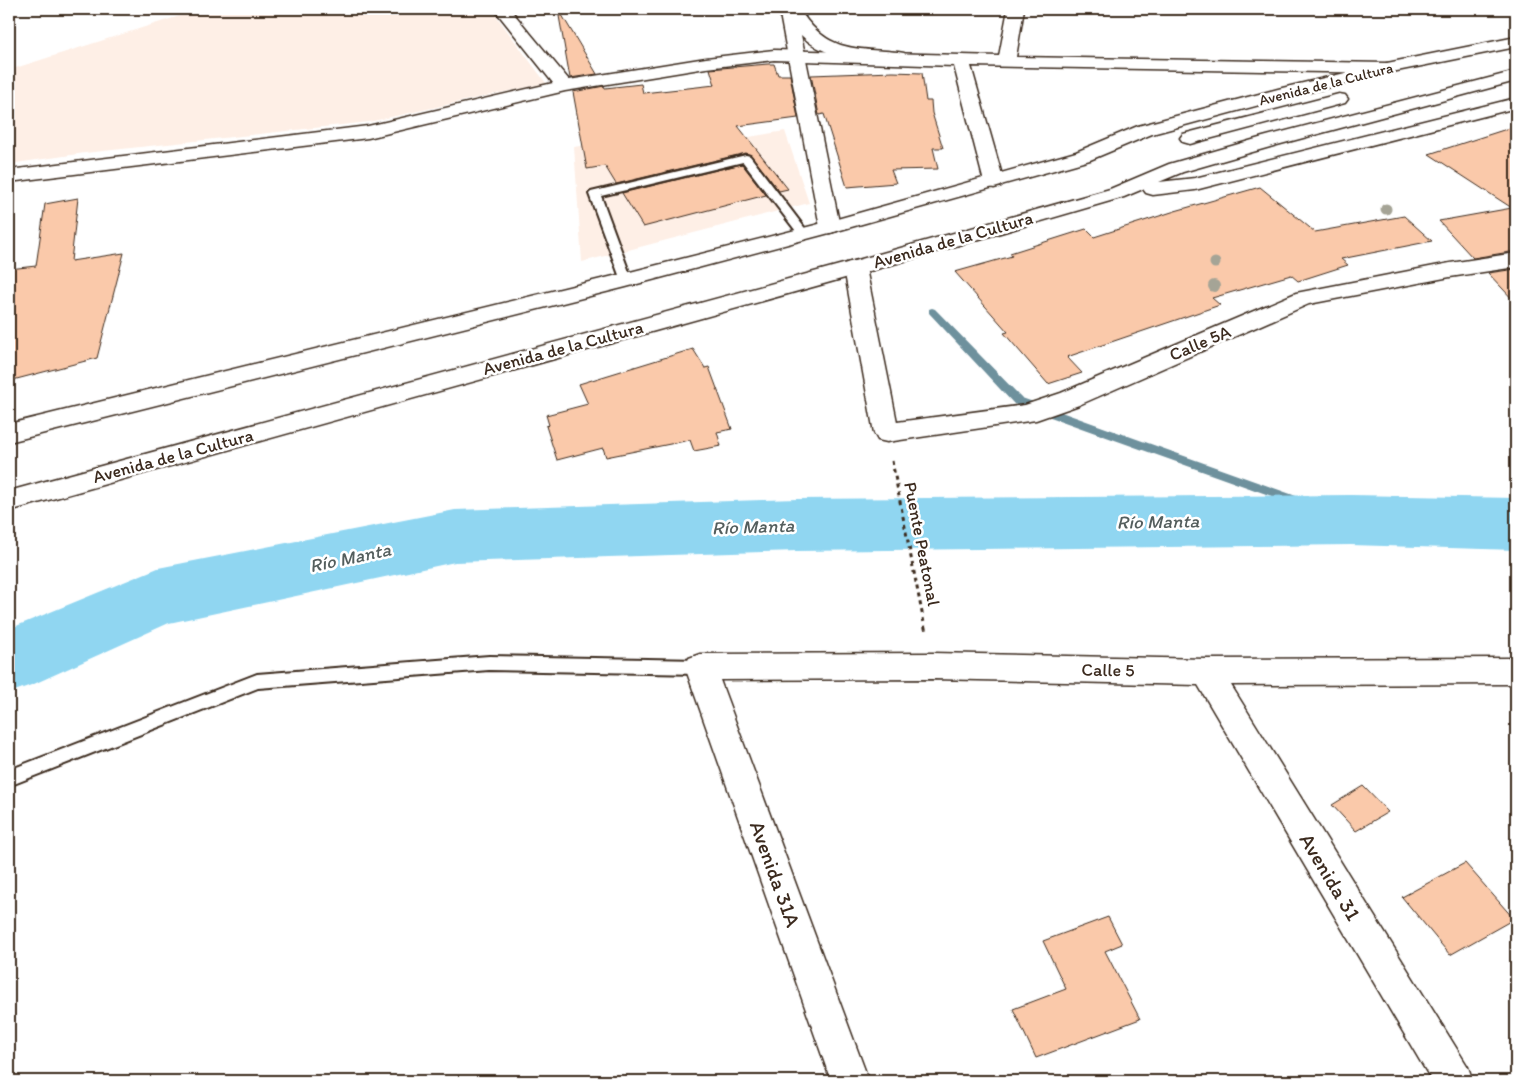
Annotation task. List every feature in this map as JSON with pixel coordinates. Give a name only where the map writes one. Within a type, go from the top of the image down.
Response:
[{"type":"street","points":[[502,9],[566,86]]},
{"type":"street","points":[[789,9],[796,55],[830,227]]},
{"type":"street","points":[[789,9],[805,31],[816,40],[856,53],[961,61],[1007,61],[1391,76]]},
{"type":"street","points":[[1007,61],[1016,9]]},
{"type":"street","name":"Avenida de la Cultura","points":[[1391,76],[1516,42]]},
{"type":"street","points":[[9,176],[368,132],[566,86],[706,63],[774,55],[898,57]]},
{"type":"street","name":"Avenida de la Cultura","points":[[9,433],[626,280],[830,227],[1083,156],[1145,130],[1284,93],[1516,57]]},
{"type":"street","points":[[961,61],[994,182]]},
{"type":"street","name":"Avenida de la Cultura","points":[[9,501],[855,268],[1117,193],[1176,168],[1270,140],[1516,76]]},
{"type":"street","name":"Avenida de la Cultura","points":[[1176,142],[1357,94]]},
{"type":"street","name":"Avenida de la Cultura","points":[[1117,193],[1195,184],[1466,114],[1516,103]]},
{"type":"street","name":"Avenida de la Cultura","points":[[1083,156],[1148,149]]},
{"type":"street","name":"Calle 5A","points":[[889,443],[1027,414],[1070,399],[1304,298],[1516,260]]},
{"type":"street","points":[[855,268],[889,443]]},
{"type":"street","name":"Calle 5","points":[[700,667],[933,666],[1206,672],[1516,671]]},
{"type":"street","name":"Avenida 31A","points":[[700,667],[850,1081]]},
{"type":"street","name":"Avenida 31","points":[[1206,672],[1454,1081]]},
{"type":"lane","points":[[626,280],[595,194],[746,158],[803,233]]},
{"type":"lane","points":[[9,778],[257,681],[489,663],[700,667]]},
{"type":"path","name":"Puente Peatonal","points":[[889,443],[927,639]]},
{"type":"shaded area","points":[[191,9],[284,9],[281,13],[316,9],[491,9],[546,83],[369,122],[85,153],[9,164],[9,70],[189,13]]},
{"type":"shaded area","points":[[785,131],[809,203],[582,262],[574,147],[651,134],[731,140]]},
{"type":"building","points":[[562,15],[597,74],[570,78],[559,16]]},
{"type":"building","points":[[774,64],[778,75],[790,75],[798,118],[738,126],[788,189],[779,191],[751,155],[746,153],[616,184],[605,166],[587,169],[573,92],[604,86],[605,88],[641,84],[643,93],[715,85],[710,69]]},
{"type":"building","points":[[893,72],[922,73],[926,101],[931,101],[932,113],[943,148],[933,148],[938,169],[891,170],[896,183],[847,187],[824,114],[819,115],[811,75]]},
{"type":"building","points":[[1516,126],[1516,251],[1473,258],[1439,221],[1512,208],[1429,154]]},
{"type":"building","points":[[742,164],[766,195],[643,227],[622,193]]},
{"type":"building","points":[[1260,187],[1315,232],[1404,216],[1432,241],[1341,259],[1348,265],[1298,281],[1291,275],[1212,298],[1220,305],[1067,357],[1082,373],[1048,384],[1004,333],[1008,332],[955,272],[1012,256],[1010,253],[1086,229],[1094,237],[1175,211]]},
{"type":"building","points":[[78,198],[71,261],[124,253],[97,358],[9,381],[9,269],[36,266],[45,204]]},
{"type":"building","points":[[1516,269],[1516,303],[1488,273]]},
{"type":"building","points":[[693,349],[705,368],[709,367],[732,429],[717,432],[721,446],[694,451],[690,440],[606,457],[603,448],[557,460],[546,426],[549,425],[546,415],[588,404],[579,384]]},
{"type":"building","points":[[1363,786],[1388,812],[1356,831],[1332,805]]},
{"type":"building","points":[[1465,863],[1514,919],[1450,955],[1402,897]]},
{"type":"building","points":[[1108,917],[1122,944],[1105,951],[1140,1019],[1036,1058],[1013,1009],[1066,989],[1043,941]]},
{"type":"waterway","points":[[804,9],[805,22]]},
{"type":"waterway","points":[[932,311],[1018,401],[1351,520]]},
{"type":"waterway","name":"Río Manta","points":[[9,662],[158,597],[455,536],[797,525],[1351,520],[1516,524]]}]
